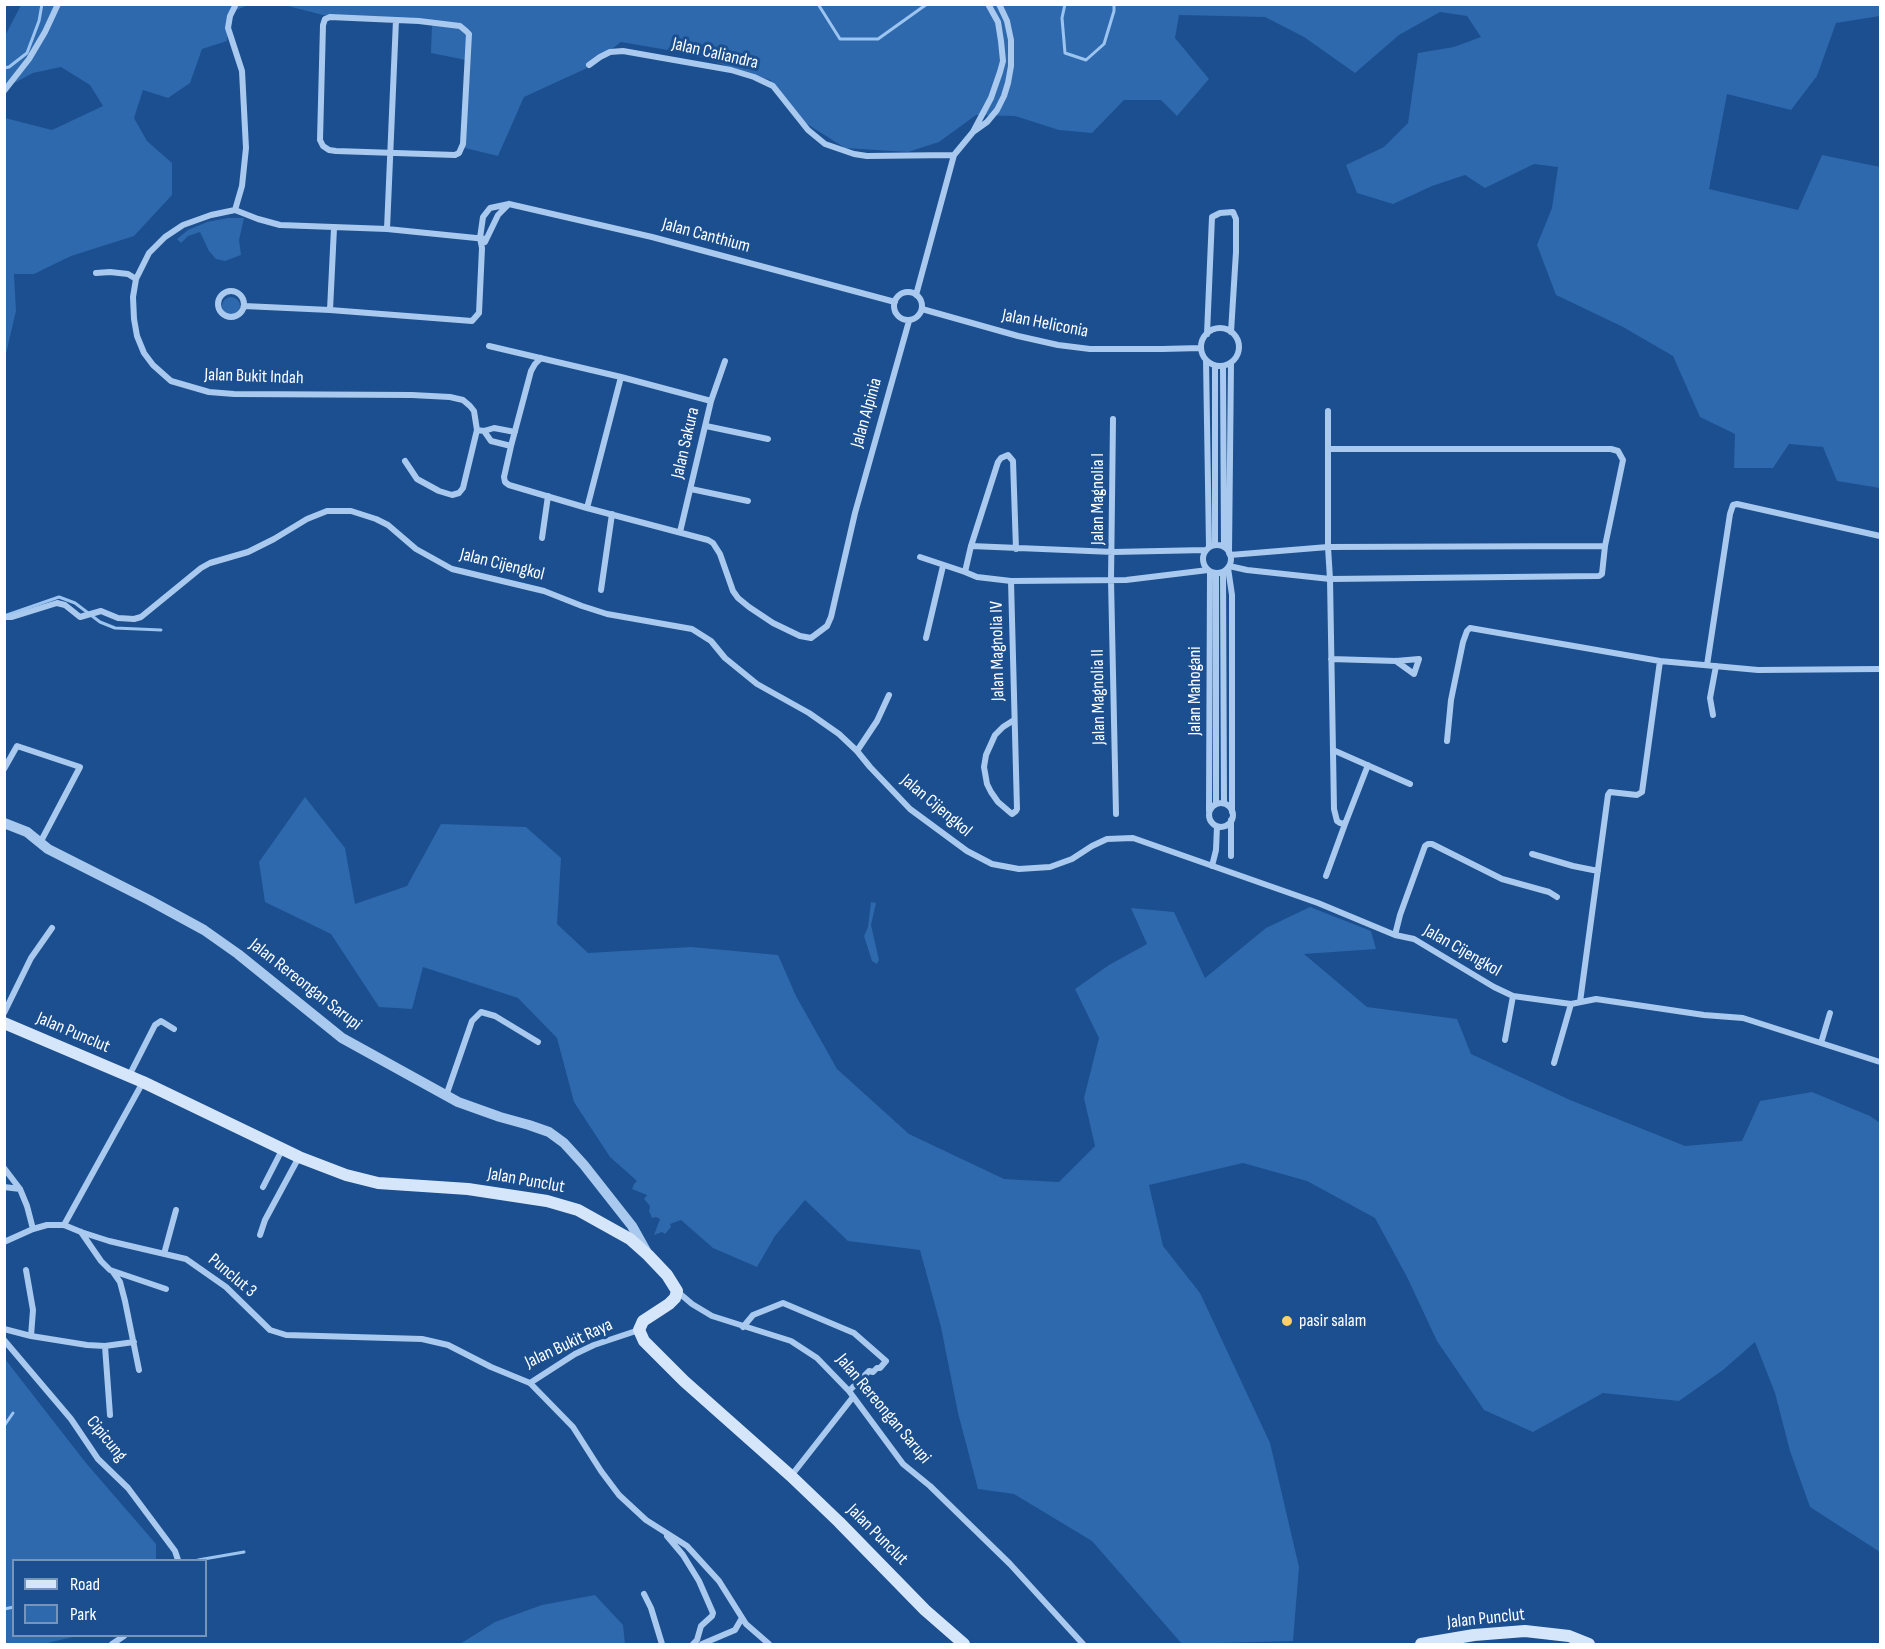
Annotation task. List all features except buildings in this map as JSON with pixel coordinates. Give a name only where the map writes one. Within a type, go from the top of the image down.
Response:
[{"type":"main road","name":"Jalan Punclut","points":[[4,1023],[143,1082],[299,1157],[346,1175],[378,1183],[468,1189],[547,1201],[578,1210],[630,1239],[667,1275],[677,1291]]},
{"type":"main road","points":[[639,1330],[643,1321],[675,1298],[677,1291]]},
{"type":"main road","name":"Jalan Punclut","points":[[639,1330],[644,1341],[684,1381],[791,1476],[925,1610],[964,1644]]},
{"type":"main road","name":"Jalan Punclut","points":[[1421,1644],[1474,1635],[1525,1631],[1569,1636],[1589,1644]]},
{"type":"street","points":[[4,91],[33,52],[58,4]]},
{"type":"street","points":[[236,4],[230,16],[228,28],[242,71],[246,148],[242,186],[236,210],[280,225],[387,229],[483,239]]},
{"type":"street","points":[[916,295],[954,155],[973,132],[998,82],[1003,61],[998,22],[988,4]]},
{"type":"street","points":[[973,132],[987,122],[997,110],[1008,83],[1011,66],[1011,40],[1007,21],[999,4]]},
{"type":"street","points":[[330,17],[396,20],[460,26],[469,34],[463,144],[459,153],[455,155],[336,151],[323,146],[320,140],[325,19],[330,17]]},
{"type":"street","points":[[387,229],[396,20]]},
{"type":"street","name":"Jalan Caliandra","points":[[589,65],[610,52],[623,51],[731,70],[754,76],[773,86],[808,130],[825,144],[867,156],[954,155]]},
{"type":"street","points":[[483,239],[509,204]]},
{"type":"street","points":[[244,306],[472,321],[480,313],[483,217],[490,208],[509,204]]},
{"type":"street","name":"Jalan Canthium","points":[[509,204],[652,237],[895,302]]},
{"type":"street","name":"Jalan Bukit Indah","points":[[236,210],[211,214],[183,225],[149,253],[136,279],[133,297],[137,336],[144,353],[153,365],[171,381],[196,389],[221,393],[412,395],[463,399],[474,411],[481,431]]},
{"type":"street","points":[[1206,360],[1215,366],[1223,366],[1231,363],[1239,349],[1231,332],[1236,252],[1236,219],[1233,213],[1220,213],[1212,217],[1207,334],[1201,348],[1206,360],[1210,548]]},
{"type":"street","points":[[330,310],[334,228]]},
{"type":"street","points":[[96,273],[128,274],[136,279]]},
{"type":"street","points":[[236,292],[244,301],[244,306],[238,316],[226,316],[221,313],[218,302],[225,293],[236,292]]},
{"type":"street","points":[[911,293],[916,295],[922,304],[922,309],[917,317],[909,321],[897,315],[895,302],[901,294],[911,293]]},
{"type":"street","name":"Jalan Heliconia","points":[[922,309],[1058,345],[1090,349],[1201,348]]},
{"type":"street","name":"Jalan Alpinia","points":[[680,532],[712,543],[720,554],[733,591],[749,607],[772,623],[800,636],[811,638],[826,626],[831,617],[855,513],[909,321]]},
{"type":"street","points":[[1207,334],[1219,328],[1231,332]]},
{"type":"street","points":[[489,346],[711,401]]},
{"type":"street","points":[[541,358],[531,371],[511,447],[504,477],[505,482],[587,508],[680,532]]},
{"type":"street","name":"Jalan Sakura","points":[[680,532],[711,401],[724,361]]},
{"type":"street","points":[[1231,363],[1230,554],[1219,570],[1216,803],[1209,811],[1210,820],[1217,826],[1225,826],[1231,820]]},
{"type":"street","points":[[1215,366],[1210,548],[1203,561],[1219,570],[1232,595],[1231,856]]},
{"type":"street","points":[[1223,366],[1224,547],[1230,554]]},
{"type":"street","points":[[587,508],[621,377]]},
{"type":"street","points":[[1328,411],[1328,547],[1334,809],[1337,821],[1345,824]]},
{"type":"street","name":"Jalan Magnolia I","points":[[1112,580],[1113,419]]},
{"type":"street","points":[[706,426],[768,439]]},
{"type":"street","points":[[481,431],[494,428],[515,432]]},
{"type":"street","points":[[481,431],[491,441],[511,447]]},
{"type":"street","points":[[405,461],[417,479],[439,491],[452,495],[459,493],[463,488],[481,431]]},
{"type":"street","points":[[920,557],[977,577],[1011,581],[1112,580],[1219,570],[1247,570],[1330,579],[1599,576],[1603,573],[1605,546],[1623,460],[1618,451],[1611,449],[1328,449]]},
{"type":"street","points":[[964,572],[998,462],[1003,456],[1008,455],[1013,461],[1016,549]]},
{"type":"street","points":[[691,489],[748,501]]},
{"type":"street","points":[[542,538],[548,496]]},
{"type":"street","points":[[1707,665],[1733,505],[1881,536]]},
{"type":"street","name":"Jalan Cijengkol","points":[[4,617],[12,617],[57,603],[65,605],[80,617],[98,612],[126,620],[141,617],[210,563],[248,552],[307,519],[327,511],[351,511],[382,522],[416,549],[452,569],[544,591],[607,615],[692,629],[711,641],[726,658],[757,684],[809,713],[839,734],[910,809],[967,852],[992,864],[1019,869],[1050,867],[1072,859],[1107,839],[1133,838],[1318,903],[1395,935],[1413,939],[1513,996],[1571,1004],[1596,999],[1704,1015],[1743,1018],[1881,1062]]},
{"type":"street","points":[[601,590],[612,514]]},
{"type":"street","points":[[971,546],[1113,552],[1224,547]]},
{"type":"street","points":[[1230,554],[1328,547],[1605,546]]},
{"type":"street","points":[[926,638],[943,566]]},
{"type":"street","points":[[1219,570],[1224,803]]},
{"type":"street","name":"Jalan Mahogani","points":[[1209,811],[1219,570]]},
{"type":"street","name":"Jalan Magnolia II","points":[[1112,580],[1116,814]]},
{"type":"street","name":"Jalan Magnolia IV","points":[[1011,581],[1017,809],[1012,814],[998,802],[991,792],[984,767],[995,735],[1014,720]]},
{"type":"street","points":[[1447,741],[1451,700],[1463,642],[1470,628],[1660,661],[1758,670],[1881,669]]},
{"type":"street","points":[[1331,659],[1396,661]]},
{"type":"street","points":[[1580,1002],[1608,793],[1637,795],[1643,791],[1660,661]]},
{"type":"street","points":[[1713,715],[1710,698],[1716,666]]},
{"type":"street","points":[[857,751],[877,721],[889,695]]},
{"type":"street","points":[[4,769],[17,746],[80,767],[40,843]]},
{"type":"street","points":[[1333,750],[1410,784]]},
{"type":"street","points":[[1326,876],[1368,765]]},
{"type":"street","points":[[1216,803],[1224,803],[1232,812]]},
{"type":"street","name":"Jalan Rereongan Sarupi","points":[[4,823],[27,832],[48,849],[204,930],[238,954],[342,1038],[458,1102],[549,1132],[564,1143],[584,1165],[632,1226],[648,1255]]},
{"type":"street","points":[[1212,866],[1216,850],[1217,826]]},
{"type":"street","points":[[1395,935],[1425,846],[1428,844],[1502,879],[1552,893],[1557,897]]},
{"type":"street","points":[[1532,854],[1573,866],[1598,870]]},
{"type":"street","points":[[4,1013],[31,958],[52,928]]},
{"type":"street","points":[[1505,1040],[1513,996]]},
{"type":"street","points":[[1554,1063],[1571,1004]]},
{"type":"street","points":[[446,1096],[472,1021],[481,1012],[495,1016],[538,1042]]},
{"type":"street","points":[[1821,1043],[1830,1013]]},
{"type":"street","points":[[129,1076],[155,1025],[161,1021],[174,1029]]},
{"type":"street","points":[[64,1225],[143,1082]]},
{"type":"street","points":[[263,1186],[284,1148]]},
{"type":"street","points":[[260,1235],[264,1220],[299,1157]]},
{"type":"street","points":[[4,1168],[20,1189],[33,1228]]},
{"type":"street","points":[[4,1187],[20,1189]]},
{"type":"street","points":[[164,1254],[176,1210]]},
{"type":"street","name":"Punclut 3","points":[[7,1238],[33,1228],[64,1225],[81,1232],[186,1259],[226,1287],[270,1330],[286,1335],[411,1337]]},
{"type":"street","points":[[81,1232],[101,1261],[120,1282],[139,1370]]},
{"type":"street","points":[[26,1270],[33,1310],[31,1336]]},
{"type":"street","points":[[110,1270],[166,1289]]},
{"type":"street","name":"Jalan Rereongan Sarupi","points":[[677,1291],[692,1304],[712,1316],[791,1341],[817,1358],[851,1394],[903,1464],[930,1486],[1010,1564],[1083,1644]]},
{"type":"street","points":[[743,1327],[753,1315],[783,1303],[854,1333],[886,1361],[880,1368],[873,1372],[869,1371],[791,1476]]},
{"type":"street","points":[[4,1329],[87,1345],[105,1346],[134,1342]]},
{"type":"street","name":"Jalan Bukit Raya","points":[[411,1337],[448,1345],[491,1367],[530,1383],[585,1349],[639,1330]]},
{"type":"street","name":"Cipicung","points":[[4,1340],[70,1419],[98,1459],[128,1488],[175,1551],[178,1559]]},
{"type":"street","points":[[105,1346],[110,1415]]},
{"type":"street","points":[[530,1383],[573,1427],[618,1495],[646,1520],[687,1546],[710,1570],[746,1624],[769,1644]]},
{"type":"street","points":[[663,1531],[683,1555],[699,1581],[713,1613],[712,1617],[701,1626],[697,1640],[693,1644]]},
{"type":"street","points":[[644,1593],[662,1644]]},
{"type":"street","points":[[702,1644],[735,1630],[742,1618]]},
{"type":"street","points":[[1072,1644],[1076,1636]]},
{"type":"green space","points":[[21,5],[248,5],[228,14],[227,41],[202,49],[190,83],[168,98],[143,90],[134,118],[147,141],[172,163],[172,195],[134,236],[71,256],[34,274],[14,274],[16,311],[5,358],[5,118],[52,130],[103,106],[90,85],[61,67],[33,73],[5,88],[5,36]]},
{"type":"green space","points":[[284,5],[1880,5],[1880,16],[1836,23],[1817,76],[1791,110],[1727,94],[1709,189],[1798,210],[1822,155],[1880,167],[1880,488],[1837,481],[1823,447],[1789,444],[1773,468],[1734,468],[1735,434],[1700,417],[1673,356],[1623,327],[1556,295],[1537,245],[1552,208],[1558,167],[1534,164],[1485,188],[1465,175],[1432,186],[1393,204],[1357,193],[1346,165],[1384,147],[1408,123],[1418,53],[1454,47],[1481,37],[1467,16],[1440,12],[1399,35],[1355,73],[1304,37],[1265,17],[1179,15],[1175,38],[1209,79],[1177,116],[1161,100],[1124,100],[1092,133],[1059,130],[1015,116],[976,115],[939,142],[908,152],[845,148],[804,122],[770,80],[691,54],[621,42],[585,69],[524,97],[498,156],[461,147],[466,60],[431,53],[432,24],[323,15]]},
{"type":"green space","points":[[244,218],[239,240],[241,255],[225,261],[216,259],[209,251],[200,232],[188,236],[181,243],[177,239],[188,230],[207,222]]},
{"type":"green space","points":[[231,297],[237,300],[240,306],[237,312],[231,315],[225,312],[222,306],[225,300]]},
{"type":"green space","points":[[305,797],[345,848],[355,904],[407,886],[441,824],[526,827],[561,858],[557,924],[588,953],[691,947],[778,955],[796,996],[837,1069],[909,1134],[1004,1179],[1059,1182],[1095,1146],[1084,1098],[1099,1038],[1075,989],[1109,965],[1147,944],[1131,908],[1174,912],[1205,978],[1266,928],[1310,907],[1371,931],[1376,949],[1304,954],[1367,1007],[1457,1019],[1471,1054],[1570,1100],[1685,1146],[1742,1141],[1760,1101],[1812,1092],[1870,1116],[1880,1123],[1880,1552],[1810,1507],[1790,1451],[1775,1393],[1755,1342],[1723,1370],[1679,1401],[1603,1393],[1533,1432],[1484,1410],[1437,1341],[1407,1277],[1375,1218],[1307,1181],[1243,1163],[1149,1185],[1163,1246],[1200,1293],[1270,1443],[1299,1567],[1293,1641],[1182,1644],[1092,1541],[1014,1494],[978,1489],[958,1413],[941,1327],[920,1250],[848,1241],[805,1200],[775,1236],[757,1267],[713,1248],[681,1220],[670,1224],[671,1227],[665,1234],[662,1232],[654,1235],[660,1219],[652,1218],[649,1211],[650,1206],[644,1199],[647,1195],[632,1189],[637,1181],[610,1157],[574,1102],[557,1038],[518,998],[423,967],[412,1009],[379,1007],[331,934],[265,902],[259,862]]},
{"type":"green space","points":[[871,902],[876,903],[871,925],[879,960],[877,964],[872,961],[864,936],[868,927]]},
{"type":"green space","points":[[5,1359],[86,1463],[156,1544],[156,1559],[12,1559],[12,1637],[73,1637],[43,1644],[5,1644]]},
{"type":"green space","points":[[595,1595],[623,1625],[625,1644],[460,1644],[495,1622],[542,1605]]},
{"type":"waterway","points":[[4,68],[9,67],[27,53],[39,21],[42,4]]},
{"type":"waterway","points":[[818,4],[840,39],[878,39],[927,4]]},
{"type":"waterway","points":[[1065,4],[1062,18],[1065,53],[1086,60],[1104,44],[1114,4]]},
{"type":"waterway","points":[[7,615],[59,597],[75,603],[100,622],[115,628],[161,630]]},
{"type":"waterway","points":[[4,1426],[13,1413]]},
{"type":"waterway","points":[[204,1559],[244,1552]]},
{"type":"waterway","points":[[4,1609],[12,1607]]},
{"type":"place","name":"pasir salam","points":[[1287,1321]]}]
